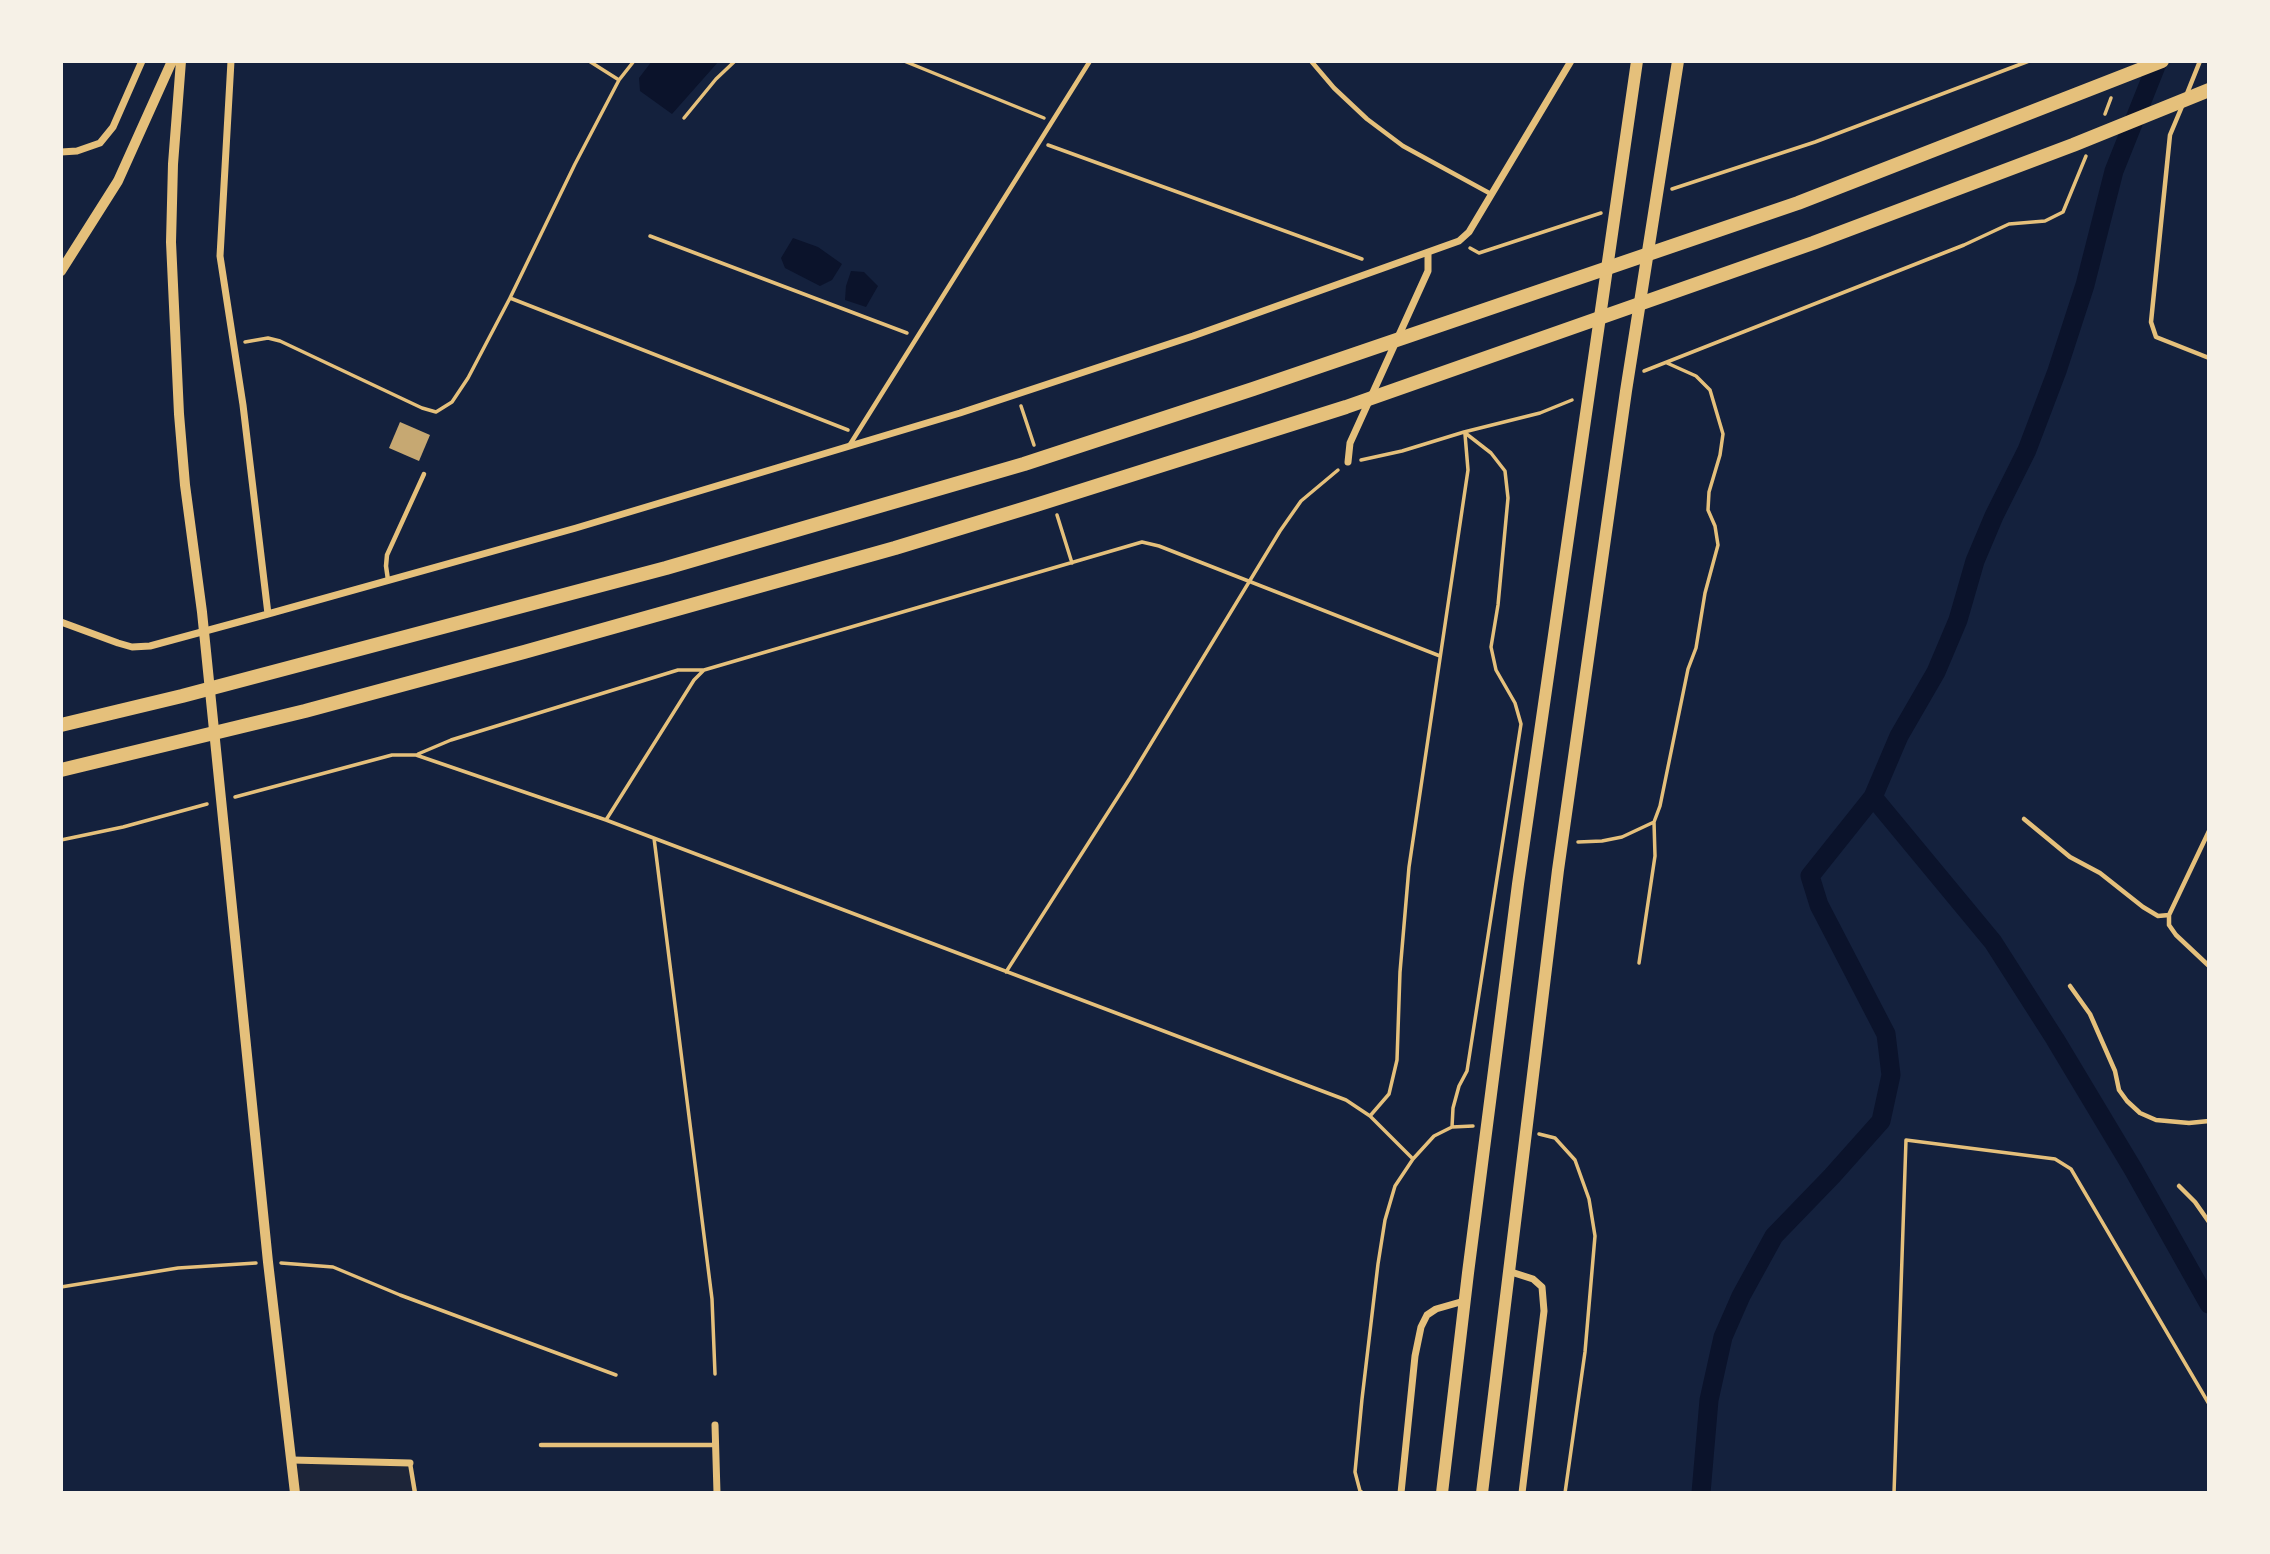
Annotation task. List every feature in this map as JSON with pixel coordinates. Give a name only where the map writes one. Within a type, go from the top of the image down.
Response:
[{"type":"highway","points":[[61,725],[183,696],[666,568],[1024,464],[1170,417],[1798,203],[2162,61]]},
{"type":"highway","points":[[61,770],[305,712],[807,573],[1036,505],[1346,407],[1861,226],[2073,145],[2207,90]]},
{"type":"main road","points":[[1442,1493],[1518,884],[1637,61]]},
{"type":"main road","points":[[1482,1493],[1558,870],[1626,391],[1678,61]]},
{"type":"street","points":[[61,152],[78,151],[100,143],[113,127],[142,61]]},
{"type":"street","points":[[61,271],[118,181],[172,61]]},
{"type":"street","points":[[181,61],[173,164],[171,242],[175,355],[185,485],[202,612],[268,1262],[295,1493]]},
{"type":"street","points":[[231,61],[220,256],[243,405],[268,614]]},
{"type":"street","points":[[61,622],[132,647],[150,646],[576,528],[849,446],[1193,336],[1428,253],[1459,241],[1469,232],[1571,61]]},
{"type":"street","points":[[1348,462],[1350,443],[1428,271],[1428,253]]},
{"type":"street","points":[[1508,1271],[1533,1279],[1542,1287],[1543,1299],[1522,1493]]},
{"type":"street","points":[[1401,1493],[1415,1356],[1421,1327],[1427,1315],[1436,1308],[1464,1301]]},
{"type":"street","points":[[715,1425],[717,1493]]},
{"type":"street","points":[[292,1460],[410,1463]]},
{"type":"lane","points":[[849,446],[1090,61]]},
{"type":"lane","points":[[1311,61],[1334,88],[1367,119],[1403,146],[1491,195]]},
{"type":"lane","points":[[2200,61],[2170,135],[2151,322],[2157,337],[2209,358]]},
{"type":"lane","points":[[388,581],[387,555],[424,474]]},
{"type":"lane","points":[[2024,819],[2070,857],[2100,873],[2143,907],[2158,916],[2169,915]]},
{"type":"lane","points":[[2209,831],[2169,915],[2169,925],[2176,935],[2209,966]]},
{"type":"lane","points":[[2070,986],[2090,1014],[2115,1071],[2119,1090],[2127,1101],[2140,1113],[2156,1120],[2189,1123],[2209,1121]]},
{"type":"lane","points":[[2179,1186],[2209,1222]]},
{"type":"lane","points":[[541,1446],[716,1445]]},
{"type":"lane","points":[[410,1463],[415,1493]]},
{"type":"path","points":[[589,61],[619,80]]},
{"type":"path","points":[[233,344],[268,338],[280,341],[422,408],[436,412],[452,402],[468,378],[510,298],[619,80],[634,61]]},
{"type":"path","points":[[684,118],[716,79],[735,61]]},
{"type":"path","points":[[904,61],[1053,121]]},
{"type":"path","points":[[1673,189],[1815,142],[2029,61]]},
{"type":"path","points":[[2101,123],[2111,98]]},
{"type":"path","points":[[1039,142],[1362,259]]},
{"type":"path","points":[[1641,372],[1964,245],[2009,224],[2045,221],[2063,212],[2090,147]]},
{"type":"path","points":[[1459,241],[1479,253],[1608,210]]},
{"type":"path","points":[[650,236],[916,337]]},
{"type":"path","points":[[510,298],[856,433]]},
{"type":"path","points":[[1639,962],[1655,856],[1654,822],[1660,806],[1688,669],[1696,648],[1705,593],[1718,545],[1715,526],[1708,510],[1709,492],[1723,434],[1710,390],[1696,376],[1666,362]]},
{"type":"path","points":[[1017,394],[1034,446]]},
{"type":"path","points":[[1006,972],[1301,502],[1348,462],[1402,451],[1540,413],[1578,398]]},
{"type":"path","points":[[1370,1116],[1389,1094],[1397,1060],[1400,972],[1409,867],[1468,470],[1464,432]]},
{"type":"path","points":[[1452,1127],[1453,1108],[1459,1086],[1467,1071],[1521,724],[1515,703],[1496,670],[1491,647],[1498,605],[1508,498],[1505,471],[1491,453],[1464,432]]},
{"type":"path","points":[[1055,511],[1072,563]]},
{"type":"path","points":[[416,755],[451,740],[678,670],[704,670],[1142,542],[1159,546],[1440,656]]},
{"type":"path","points":[[606,820],[694,680],[704,670]]},
{"type":"path","points":[[230,798],[392,755],[416,755],[606,820],[1346,1100],[1370,1116],[1413,1159]]},
{"type":"path","points":[[61,840],[217,802]]},
{"type":"path","points":[[1577,842],[1622,837],[1654,822]]},
{"type":"path","points":[[654,838],[712,1299],[715,1374]]},
{"type":"path","points":[[1502,844],[1515,844]]},
{"type":"path","points":[[1894,1493],[1906,1140],[2055,1159],[2071,1169],[2209,1404]]},
{"type":"path","points":[[61,1287],[178,1268],[268,1262],[332,1267],[616,1375]]},
{"type":"shaded area","points":[[652,61],[719,61],[672,114],[640,91],[639,78]]},
{"type":"shaded area","points":[[793,238],[818,247],[842,264],[832,280],[820,286],[785,268],[781,258]]},
{"type":"shaded area","points":[[851,271],[864,272],[878,286],[866,307],[845,300]]},
{"type":"shaded area","points":[[292,1460],[410,1463],[415,1493],[295,1493]]},
{"type":"building","points":[[400,422],[430,435],[419,461],[389,448]]},
{"type":"waterway","points":[[1701,1493],[1709,1400],[1723,1337],[1741,1296],[1774,1236],[1881,1121],[1891,1075],[1886,1034],[1819,905],[1810,876],[1873,797],[1899,736],[1936,672],[1958,620],[1975,561],[2027,450],[2057,371],[2085,285],[2114,171],[2158,61]]},
{"type":"waterway","points":[[1873,797],[1993,942],[2133,1169],[2209,1304]]}]
